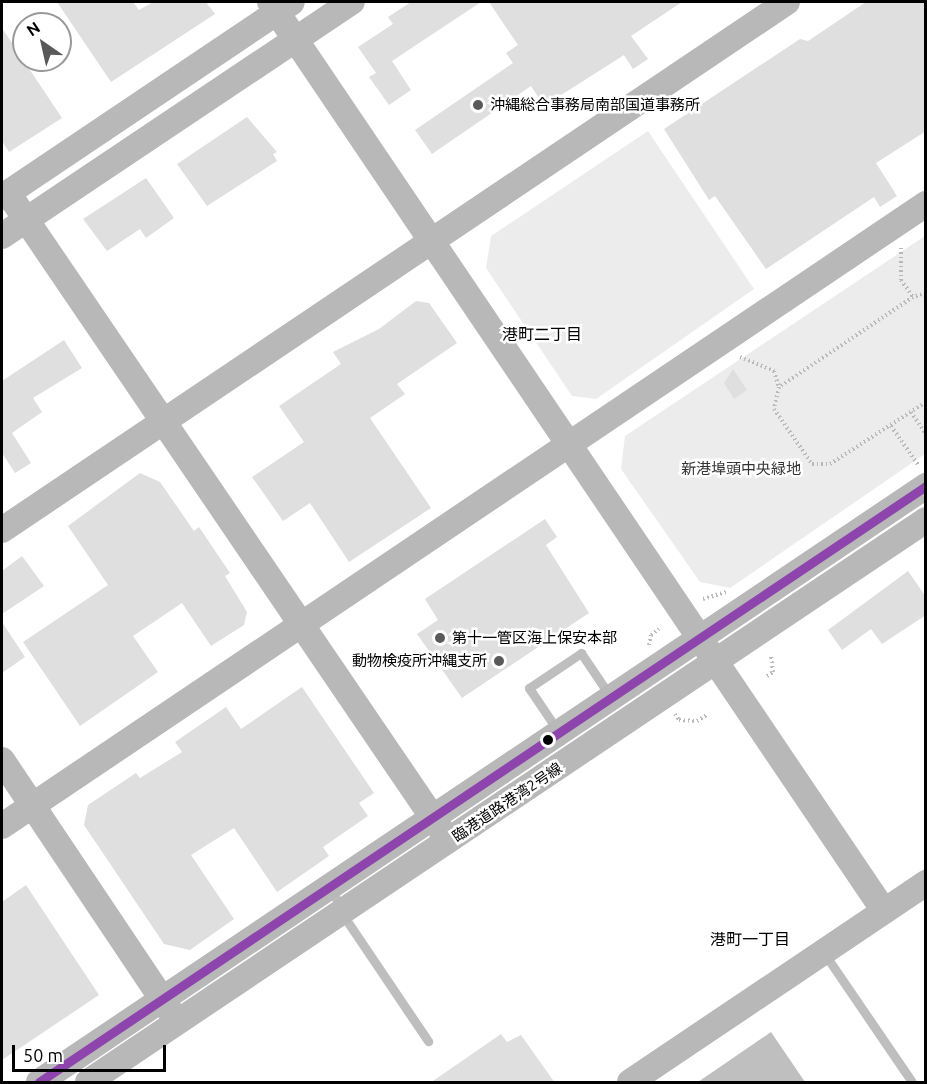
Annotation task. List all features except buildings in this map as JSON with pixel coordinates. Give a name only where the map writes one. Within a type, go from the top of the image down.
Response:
[{"type":"street","points":[[2,236],[352,2]]},
{"type":"street","points":[[2,530],[787,2]]},
{"type":"street","points":[[448,841],[26,220],[4,195],[280,5],[295,40],[884,911]]},
{"type":"street","points":[[2,826],[926,204]]},
{"type":"street","name":"臨港道路港湾2号線","points":[[39,1083],[699,639],[922,476]]},
{"type":"street","name":"臨港道路港湾2号線","points":[[88,1083],[926,520]]},
{"type":"street","points":[[2,760],[178,1022]]},
{"type":"street","points":[[630,1083],[926,883]]},
{"type":"lane","points":[[559,733],[529,688],[580,653],[611,698]]},
{"type":"lane","points":[[331,886],[341,912],[428,1041]]},
{"type":"lane","points":[[824,952],[912,1083]]},
{"type":"path","points":[[901,244],[902,280],[913,297]]},
{"type":"path","points":[[779,387],[913,297],[926,293]]},
{"type":"path","points":[[737,354],[749,363],[765,364],[774,371],[779,387],[774,409],[812,464],[840,461],[926,402]]},
{"type":"path","points":[[911,412],[926,434]]},
{"type":"path","points":[[891,426],[922,476]]},
{"type":"path","points":[[767,676],[773,672],[771,655]]},
{"type":"path","points":[[674,713],[679,720],[697,721],[708,714]]},
{"type":"green space","points":[[648,131],[754,289],[596,399],[572,396],[486,268],[491,236]]},
{"type":"green space","name":"新港埠頭中央緑地","points":[[925,236],[925,454],[730,588],[700,582],[621,469],[625,436]]},
{"type":"shaded area","points":[[771,1032],[805,1082],[698,1082]]},
{"type":"transit line","points":[[39,1082],[926,486]]},
{"type":"place","name":"沖縄総合事務局南部国道事務所","points":[[478,105]]},
{"type":"place","name":"第十一管区海上保安本部","points":[[440,638]]},
{"type":"place","name":"動物検疫所沖縄支所","points":[[499,661]]},
{"type":"district","name":"港町二丁目","points":[[542,334]]},
{"type":"district","name":"港町一丁目","points":[[750,939]]}]
